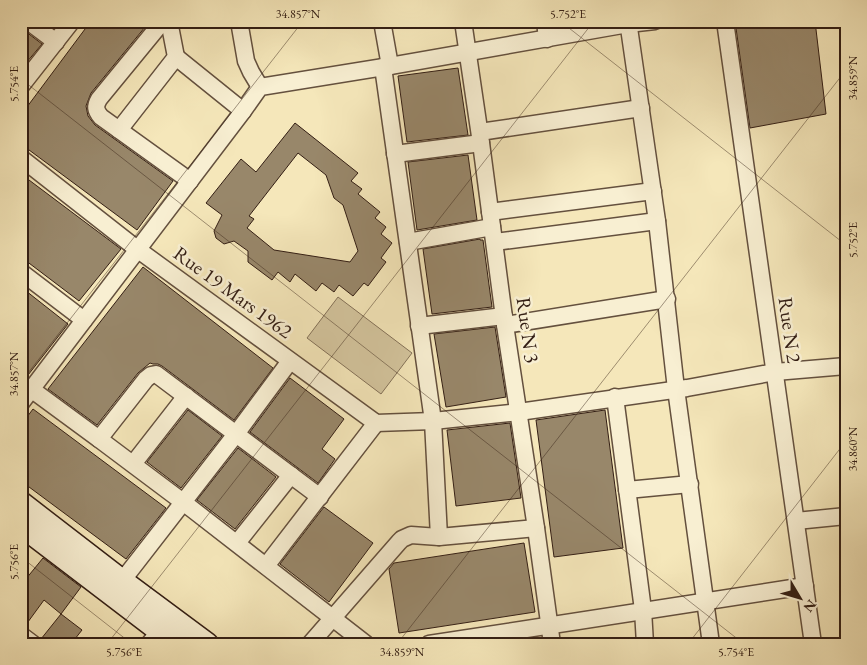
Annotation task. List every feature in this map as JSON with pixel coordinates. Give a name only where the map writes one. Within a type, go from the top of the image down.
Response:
[{"type":"street","points":[[28,21],[56,42]]},
{"type":"street","points":[[21,86],[72,21]]},
{"type":"street","points":[[163,21],[99,99],[96,111],[119,130],[190,181]]},
{"type":"street","points":[[169,21],[176,57],[243,111]]},
{"type":"street","points":[[239,21],[246,61],[260,87]]},
{"type":"street","points":[[382,21],[395,154],[433,421],[439,537]]},
{"type":"street","name":"Rue N 3","points":[[463,21],[481,138],[504,321],[552,644]]},
{"type":"street","points":[[545,21],[547,38]]},
{"type":"street","points":[[21,403],[260,87],[386,67],[628,23],[655,21]]},
{"type":"street","name":"Rue N 2","points":[[725,21],[813,644]]},
{"type":"street","points":[[628,23],[653,191],[676,389],[711,644]]},
{"type":"street","points":[[119,130],[176,57]]},
{"type":"street","points":[[395,154],[641,108]]},
{"type":"street","name":"Rue 19 Mars 1962","points":[[21,158],[137,249],[376,423]]},
{"type":"street","points":[[408,242],[492,227],[653,191]]},
{"type":"street","points":[[492,227],[657,222]]},
{"type":"street","points":[[21,272],[84,320]]},
{"type":"street","points":[[419,326],[504,321],[666,299]]},
{"type":"street","points":[[122,581],[290,361]]},
{"type":"street","points":[[266,566],[376,423],[433,421],[518,412],[676,389],[775,372],[846,366]]},
{"type":"street","points":[[99,439],[146,379],[156,374],[320,497]]},
{"type":"street","points":[[31,389],[237,543],[366,644]]},
{"type":"street","points":[[133,464],[186,396]]},
{"type":"street","points":[[615,397],[643,610],[645,644]]},
{"type":"street","points":[[237,543],[290,475]]},
{"type":"street","points":[[627,490],[690,484]]},
{"type":"street","points":[[21,503],[122,581],[164,634]]},
{"type":"street","points":[[796,521],[846,516]]},
{"type":"street","points":[[21,524],[164,634],[207,644]]},
{"type":"street","points":[[310,644],[402,539],[411,535],[439,537],[536,528]]},
{"type":"street","points":[[429,644],[805,586]]},
{"type":"street","points":[[21,635],[33,644]]},
{"type":"shaded area","points":[[338,297],[412,353],[381,394],[307,338]]},
{"type":"building","points":[[91,21],[150,21],[91,93],[86,106],[88,116],[95,125],[173,181],[137,230],[21,144],[21,115]]},
{"type":"building","points":[[735,21],[815,21],[826,114],[750,128]]},
{"type":"building","points":[[21,28],[42,44],[21,69]]},
{"type":"building","points":[[458,68],[468,135],[407,142],[398,76]]},
{"type":"building","points":[[295,123],[358,173],[351,181],[362,189],[358,194],[380,212],[375,218],[386,227],[381,234],[392,243],[381,258],[386,262],[368,286],[364,283],[353,296],[339,285],[334,292],[322,283],[316,291],[295,274],[290,282],[278,272],[272,280],[248,262],[248,251],[234,241],[224,244],[216,238],[214,231],[222,215],[206,203],[241,159],[256,172]],"holes":[[[298,153],[326,175],[334,198],[343,205],[358,251],[350,262],[274,250],[247,228],[254,219],[249,216]]]},
{"type":"building","points":[[468,155],[477,220],[417,230],[408,162]]},
{"type":"building","points":[[21,174],[121,249],[79,301],[21,257]]},
{"type":"building","points":[[483,240],[492,307],[432,314],[423,249]]},
{"type":"building","points":[[143,267],[273,368],[234,420],[158,364],[150,363],[138,373],[97,425],[48,389]]},
{"type":"building","points":[[21,287],[68,324],[21,384]]},
{"type":"building","points":[[495,327],[506,397],[446,407],[434,334]]},
{"type":"building","points":[[290,378],[344,419],[322,449],[335,459],[318,483],[250,432]]},
{"type":"building","points":[[33,409],[166,508],[126,559],[21,481],[21,425]]},
{"type":"building","points":[[188,410],[222,436],[181,488],[147,462]]},
{"type":"building","points":[[605,410],[623,548],[554,557],[536,420]]},
{"type":"building","points":[[510,423],[521,498],[456,506],[447,430]]},
{"type":"building","points":[[238,448],[276,477],[235,529],[197,500]]},
{"type":"building","points":[[324,507],[373,543],[329,602],[280,564]]},
{"type":"building","points":[[524,543],[535,612],[399,633],[389,569],[394,563]]},
{"type":"building","points":[[43,558],[81,587],[61,614],[44,600],[25,626],[21,625],[21,585]]},
{"type":"building","points":[[61,614],[82,630],[71,644],[43,644],[41,639]]}]
